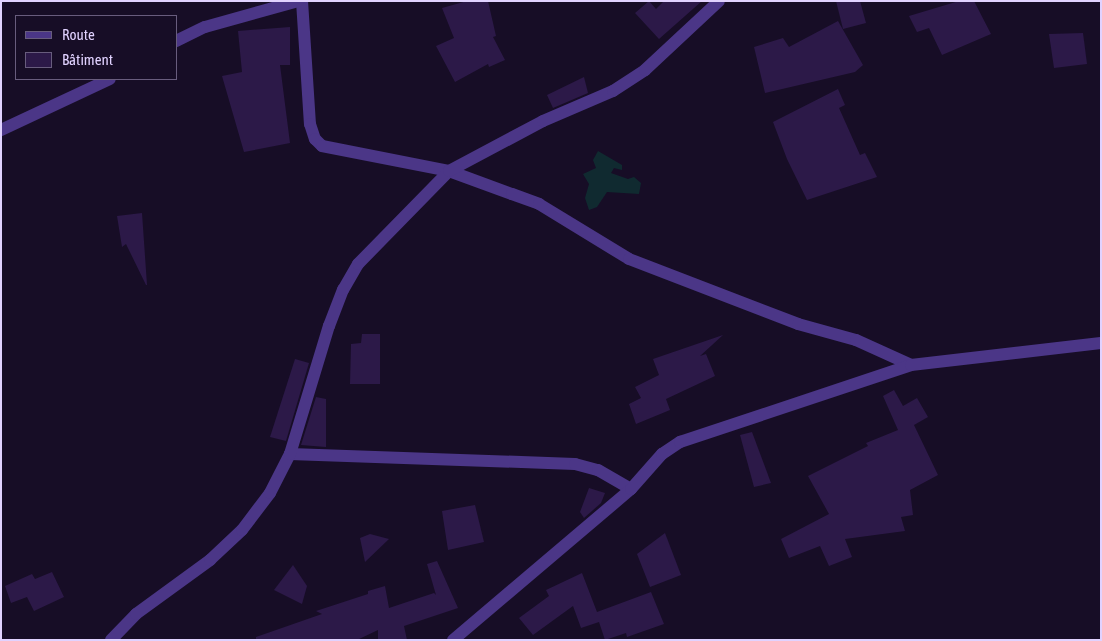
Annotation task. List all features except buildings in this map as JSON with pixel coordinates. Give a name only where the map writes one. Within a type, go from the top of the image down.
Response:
[{"type":"street","points":[[178,40],[205,27],[298,1]]},
{"type":"street","points":[[302,1],[310,124],[314,139],[322,146],[449,171],[539,204],[629,258],[798,324],[856,340],[911,365]]},
{"type":"street","points":[[110,640],[136,614],[210,560],[242,530],[270,493],[290,454],[343,290],[358,264],[449,171],[526,130],[613,91],[645,70],[719,1]]},
{"type":"street","points":[[2,127],[108,80]]},
{"type":"street","points":[[453,640],[631,489],[662,454],[680,442],[911,365],[1101,343]]},
{"type":"street","points":[[290,454],[575,464],[598,470],[631,489]]},
{"type":"green space","points":[[598,151],[622,165],[622,170],[614,168],[611,173],[628,179],[634,177],[641,183],[639,194],[607,192],[597,207],[589,210],[585,198],[589,184],[583,174],[596,168],[593,160]]}]
